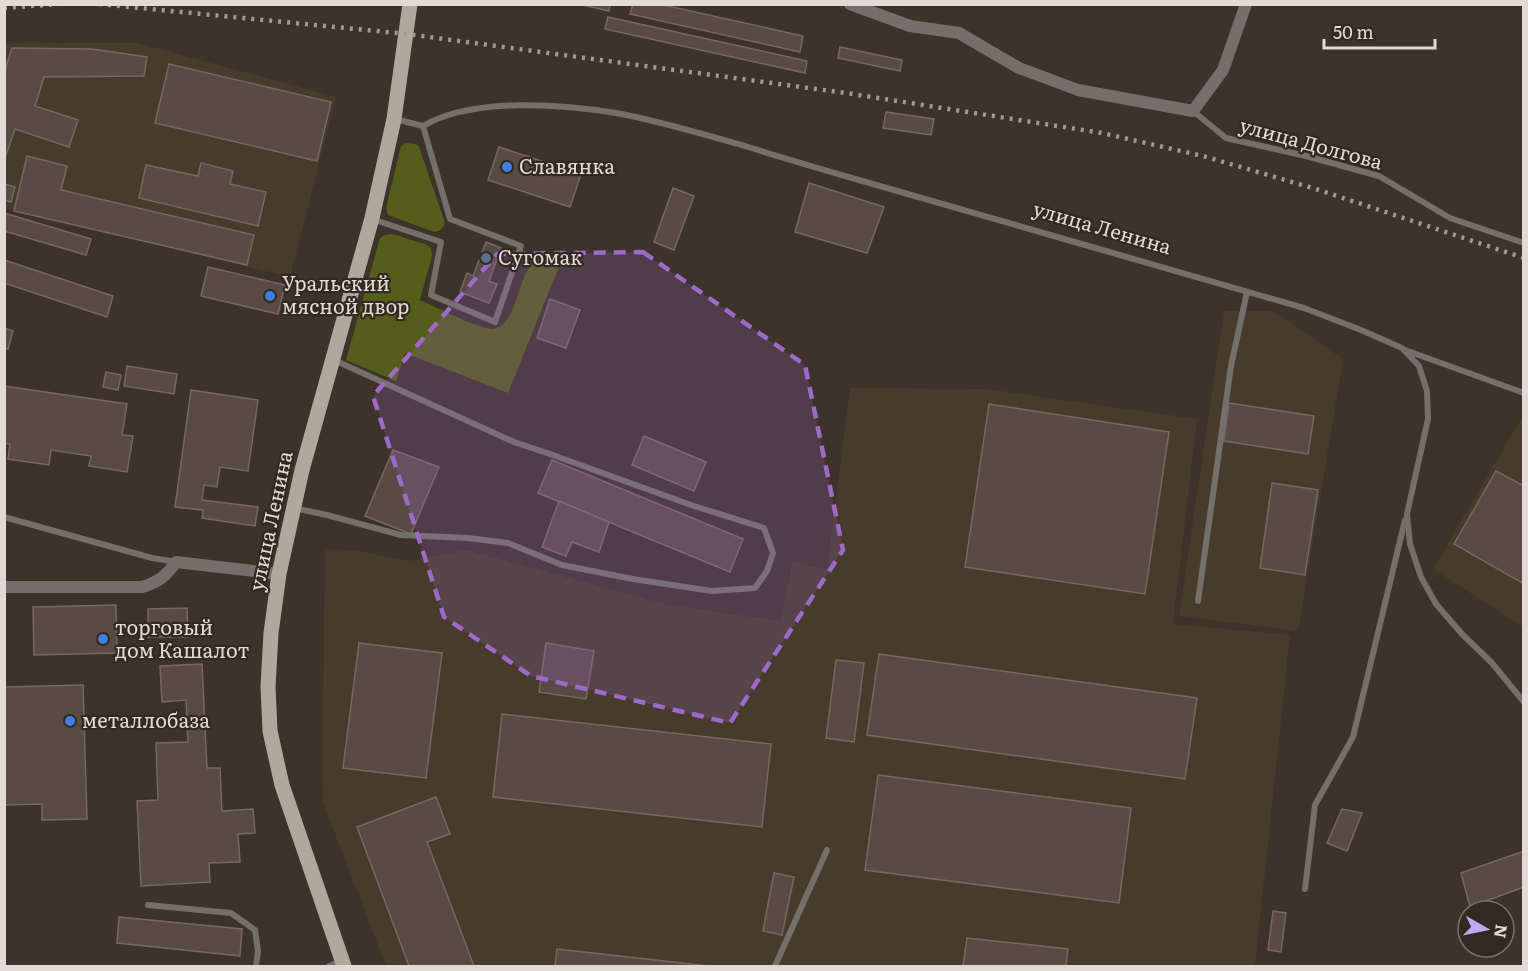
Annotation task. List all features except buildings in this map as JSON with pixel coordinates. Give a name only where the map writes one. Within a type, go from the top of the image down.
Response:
[{"type":"main road","name":"улица Ленина","points":[[338,965],[282,785],[270,731],[268,687],[271,633],[279,574],[302,470],[372,218],[394,119],[410,4]]},
{"type":"street","points":[[850,4],[910,26],[959,33],[1018,68],[1078,90],[1193,111],[1223,70],[1246,4]]},
{"type":"street","points":[[4,586],[142,587],[167,575],[176,562],[279,574]]},
{"type":"lane","name":"улица Ленина","points":[[423,126],[435,119],[472,109],[509,105],[577,108],[660,122],[1313,312],[1402,348],[1419,366],[1427,392],[1428,419],[1407,514],[1410,544],[1421,576],[1436,603],[1462,634],[1492,663],[1524,702]]},
{"type":"lane","name":"улица Долгова","points":[[1193,111],[1226,138],[1306,156],[1379,176],[1450,218],[1524,243]]},
{"type":"lane","points":[[372,218],[441,242],[431,295],[495,322],[521,246],[450,219],[423,126],[394,119]]},
{"type":"lane","points":[[1198,601],[1231,366],[1247,292]]},
{"type":"lane","points":[[1402,348],[1524,393]]},
{"type":"lane","points":[[294,508],[401,536],[468,538],[508,543],[562,565],[712,591],[755,588],[767,571],[773,554],[764,528],[691,505],[514,442],[333,360]]},
{"type":"lane","points":[[1305,889],[1315,805],[1353,737],[1407,514]]},
{"type":"lane","points":[[4,517],[152,558],[176,562]]},
{"type":"lane","points":[[775,966],[827,850]]},
{"type":"lane","points":[[148,905],[231,913],[255,930],[258,951],[256,966]]},
{"type":"highlighted area","points":[[643,252],[805,365],[843,550],[730,723],[531,676],[444,617],[373,396],[497,254]]},
{"type":"shaded area","points":[[5,43],[137,43],[336,97],[290,277],[5,208]]},
{"type":"shaded area","points":[[1224,311],[1274,311],[1343,359],[1298,631],[1179,616]]},
{"type":"shaded area","points":[[850,388],[987,389],[1197,419],[1173,624],[1290,635],[1255,966],[386,966],[322,800],[325,549],[353,550],[409,561],[466,550],[669,605],[780,621],[793,562],[827,570]]},
{"type":"shaded area","points":[[1523,416],[1523,627],[1433,569]]},
{"type":"green space","points":[[406,143],[416,144],[419,147],[444,220],[444,226],[439,231],[434,232],[388,215],[386,208],[401,146]]},
{"type":"green space","points":[[392,234],[431,248],[432,256],[420,300],[487,328],[493,329],[502,325],[509,317],[527,271],[534,263],[544,259],[560,264],[508,393],[405,353],[396,381],[346,360],[380,238]]},
{"type":"railway","points":[[4,8],[59,4]]},
{"type":"railway","points":[[99,4],[407,34],[846,93],[1102,133],[1203,156],[1316,189],[1524,258]]},
{"type":"place","name":"Славянка","points":[[507,167]]},
{"type":"place","name":"Сугомак","points":[[486,258]]},
{"type":"place","name":"Уральский мясной двор","points":[[270,296]]},
{"type":"place","name":"торговый дом Кашалот","points":[[103,639]]},
{"type":"place","name":"металлобаза","points":[[70,721]]}]
